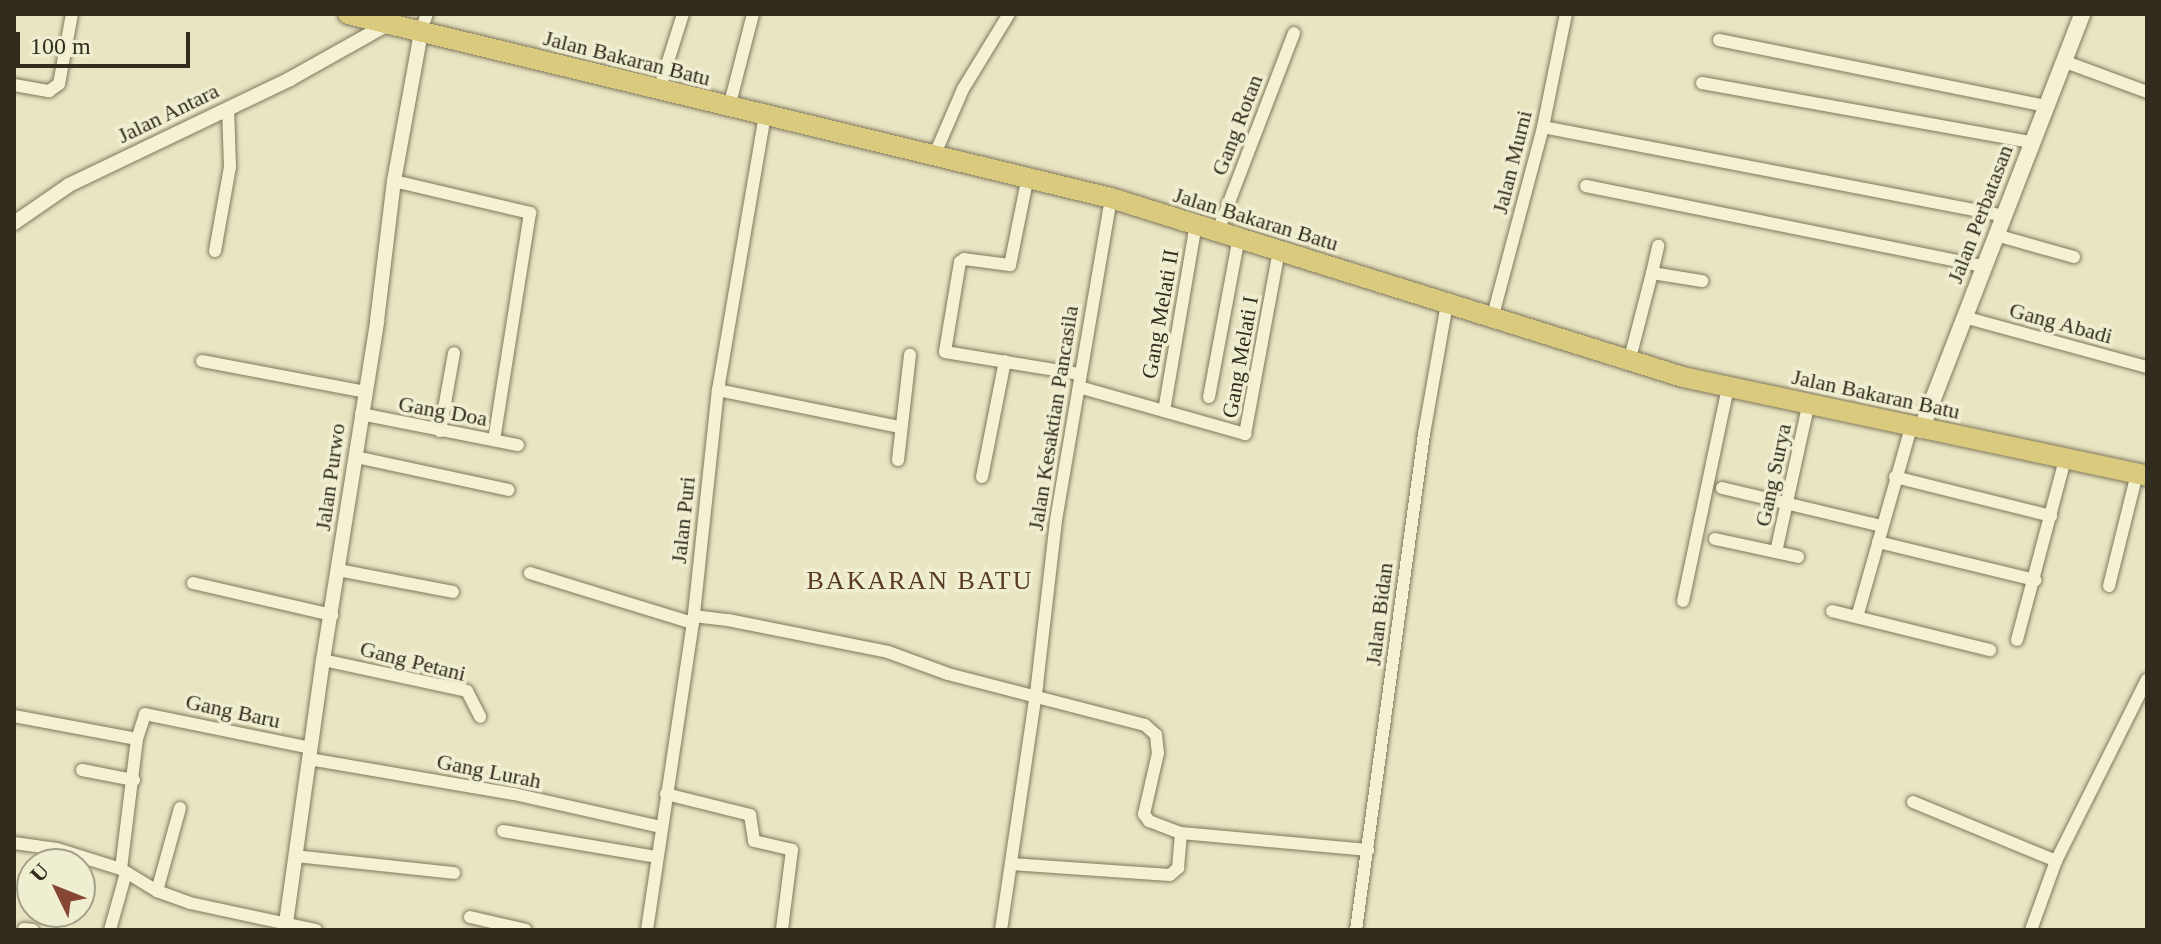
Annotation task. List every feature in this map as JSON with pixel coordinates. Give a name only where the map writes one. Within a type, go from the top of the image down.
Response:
[{"type":"highway","name":"Jalan Bakaran Batu","points":[[348,14],[388,24],[424,23],[450,34],[659,90],[1111,198],[1629,362],[1808,406],[2142,475]]},
{"type":"main road","name":"Jalan Perbatasan","points":[[1916,428],[1964,317],[2082,14]]},
{"type":"street","points":[[14,85],[49,91],[59,84],[72,14]]},
{"type":"street","points":[[659,90],[683,14]]},
{"type":"street","points":[[729,107],[753,14]]},
{"type":"street","points":[[935,154],[956,103],[1009,14]]},
{"type":"street","name":"Jalan Murni","points":[[1492,319],[1543,127],[1566,14]]},
{"type":"street","name":"Jalan Purwo","points":[[286,927],[323,660],[366,392],[394,181],[424,23]]},
{"type":"street","name":"Jalan Antara","points":[[14,223],[69,185],[290,79],[388,24]]},
{"type":"street","name":"Gang Rotan","points":[[1218,231],[1294,33]]},
{"type":"street","points":[[1719,40],[2046,106]]},
{"type":"street","points":[[2063,61],[2147,92]]},
{"type":"street","points":[[1702,83],[2030,142]]},
{"type":"street","points":[[215,251],[230,167],[228,108]]},
{"type":"street","name":"Jalan Puri","points":[[647,930],[660,827],[694,620],[718,390],[765,114]]},
{"type":"street","points":[[1543,127],[2004,216]]},
{"type":"street","points":[[1028,176],[1010,265],[964,259],[960,262],[945,352],[1005,361],[1080,380],[1164,411]]},
{"type":"street","points":[[394,181],[530,213],[494,440]]},
{"type":"street","points":[[1586,186],[1983,266]]},
{"type":"street","name":"Jalan Kesaktian Pancasila","points":[[1001,930],[1035,696],[1056,520],[1111,198]]},
{"type":"street","name":"Gang Melati II","points":[[1164,411],[1196,224]]},
{"type":"street","points":[[1996,235],[2074,257]]},
{"type":"street","points":[[1209,397],[1239,237]]},
{"type":"street","points":[[1629,362],[1658,246]]},
{"type":"street","name":"Gang Melati I","points":[[1164,411],[1247,433],[1279,250]]},
{"type":"street","points":[[1652,273],[1702,281]]},
{"type":"street","name":"Jalan Bidan","points":[[1356,930],[1424,434],[1447,304]]},
{"type":"street","name":"Gang Abadi","points":[[1964,317],[2147,367]]},
{"type":"street","points":[[440,431],[454,353]]},
{"type":"street","points":[[898,460],[910,355]]},
{"type":"street","points":[[202,361],[366,392]]},
{"type":"street","points":[[982,477],[1005,361]]},
{"type":"street","points":[[1683,601],[1728,387]]},
{"type":"street","points":[[718,390],[900,427]]},
{"type":"street","name":"Gang Surya","points":[[1776,552],[1808,406]]},
{"type":"street","name":"Gang Doa","points":[[361,414],[518,445]]},
{"type":"street","points":[[1857,617],[1895,477],[1916,428]]},
{"type":"street","points":[[356,457],[508,490]]},
{"type":"street","points":[[2017,640],[2065,459]]},
{"type":"street","points":[[2109,586],[2142,475]]},
{"type":"street","points":[[1895,477],[2051,516]]},
{"type":"street","points":[[1722,488],[1882,526]]},
{"type":"street","points":[[1715,539],[1798,557]]},
{"type":"street","points":[[1878,542],[2035,580]]},
{"type":"street","points":[[338,570],[453,592]]},
{"type":"street","points":[[530,573],[694,620],[728,620],[888,652],[934,669],[1133,721],[1151,729],[1158,740],[1158,753],[1144,814],[1149,821],[1181,833],[1368,850]]},
{"type":"street","points":[[193,583],[332,615]]},
{"type":"street","points":[[1832,611],[1990,650]]},
{"type":"street","name":"Gang Petani","points":[[323,660],[467,691],[480,717]]},
{"type":"street","points":[[2031,930],[2056,861],[2147,679]]},
{"type":"street","name":"Gang Baru","points":[[137,739],[146,713],[310,754]]},
{"type":"street","points":[[14,716],[137,739],[124,871],[110,930]]},
{"type":"street","name":"Gang Lurah","points":[[310,754],[514,794],[660,827]]},
{"type":"street","points":[[82,770],[134,780]]},
{"type":"street","points":[[666,794],[750,815],[754,818],[754,841],[794,851],[782,929]]},
{"type":"street","points":[[1913,802],[2056,861]]},
{"type":"street","points":[[157,891],[180,808]]},
{"type":"street","points":[[503,831],[656,857]]},
{"type":"street","points":[[1011,864],[1170,875],[1178,868],[1181,833]]},
{"type":"street","points":[[14,843],[57,849],[124,871],[157,891],[286,927],[316,930]]},
{"type":"street","points":[[295,856],[454,873]]},
{"type":"street","points":[[470,917],[526,930]]},
{"type":"district","name":"BAKARAN BATU","points":[[920,581]]}]
